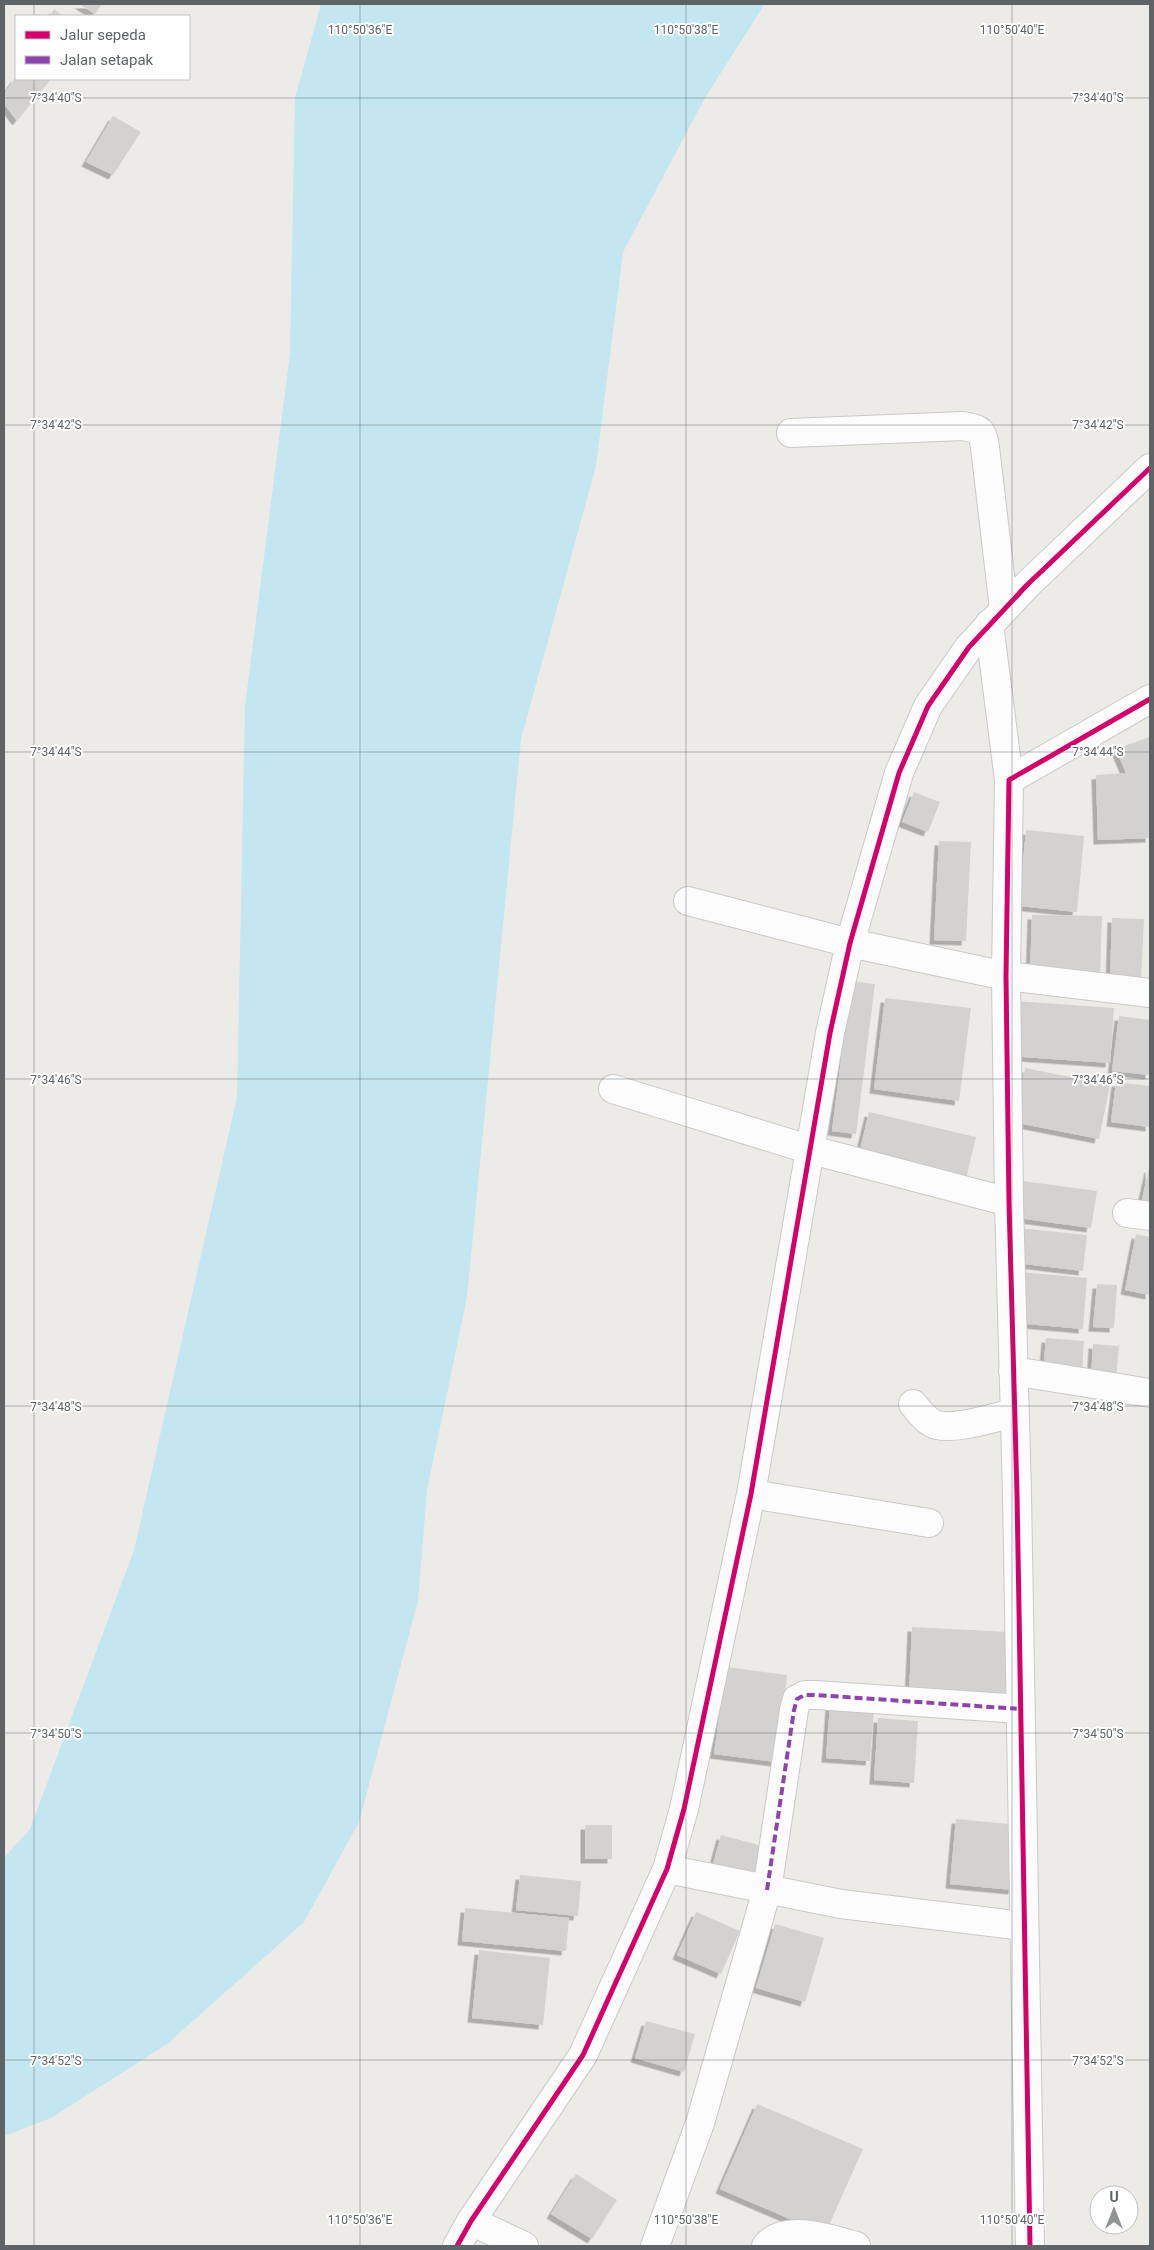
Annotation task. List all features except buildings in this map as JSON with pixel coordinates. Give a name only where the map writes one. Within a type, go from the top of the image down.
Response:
[{"type":"street","points":[[791,432],[963,426],[980,430],[983,434],[985,447],[1009,780],[1006,976],[1009,1202],[1030,2246]]},
{"type":"street","points":[[457,2246],[471,2221],[584,2055],[667,1869],[684,1809],[751,1494],[808,1149],[830,1033],[850,944],[899,773],[928,706],[969,647],[997,616],[1150,468]]},
{"type":"street","points":[[1009,780],[1150,699]]},
{"type":"street","points":[[688,900],[850,944],[1006,976],[1150,993]]},
{"type":"street","points":[[613,1089],[808,1149],[1009,1202]]},
{"type":"street","points":[[1013,1371],[1150,1393]]},
{"type":"street","points":[[913,1404],[925,1418],[936,1424],[950,1426],[1014,1413]]},
{"type":"street","points":[[751,1494],[929,1523]]},
{"type":"street","points":[[655,2246],[700,2123],[767,1890],[797,1699],[806,1695],[816,1695],[1020,1709]]},
{"type":"street","points":[[667,1869],[841,1904],[1023,1926]]},
{"type":"street","points":[[471,2221],[524,2246]]},
{"type":"street","points":[[766,2246],[784,2236],[807,2234],[830,2238],[856,2246]]},
{"type":"water","points":[[321,4],[765,4],[706,96],[623,252],[596,466],[521,739],[467,1297],[427,1490],[418,1601],[359,1822],[304,1922],[167,2044],[51,2118],[4,2136],[4,1858],[30,1829],[134,1550],[237,1097],[245,706],[290,353],[295,98]]},
{"type":"marked path","points":[[767,1890],[797,1699],[805,1695],[816,1695],[1020,1709]]},
{"type":"cycle path","points":[[457,2246],[471,2221],[583,2055],[667,1869],[684,1809],[751,1494],[830,1033],[850,943],[899,773],[928,706],[969,647],[1027,585],[1150,468]]},
{"type":"cycle path","points":[[1030,2246],[1017,1494],[1009,1202],[1006,976],[1009,780],[1150,699]]}]
